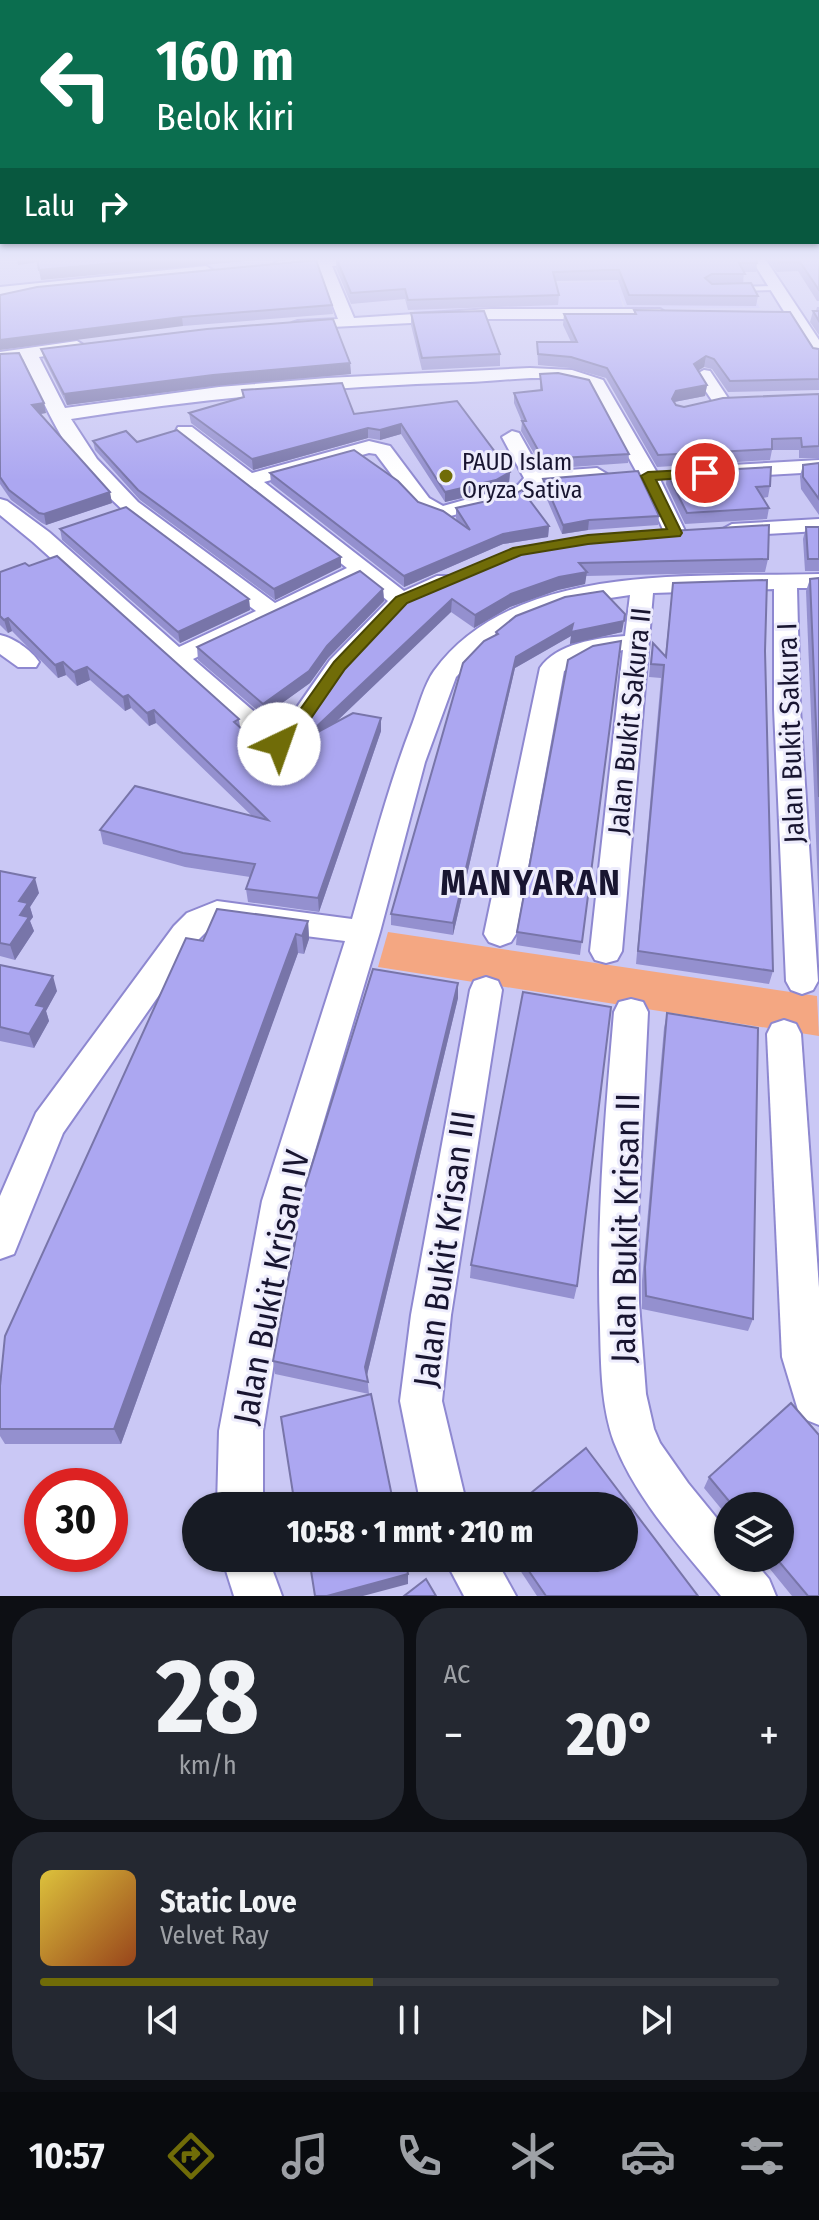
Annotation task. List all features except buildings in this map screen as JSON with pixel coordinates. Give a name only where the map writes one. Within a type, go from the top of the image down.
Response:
[{"type":"street","points":[[802,331],[819,353]]},
{"type":"street","points":[[0,357],[92,344]]},
{"type":"street","points":[[28,352],[59,415],[89,463],[123,508],[271,611]]},
{"type":"street","points":[[700,405],[729,401],[704,375]]},
{"type":"street","points":[[59,415],[148,400],[277,386],[438,377],[575,376],[597,384],[640,474],[675,533]]},
{"type":"street","points":[[185,431],[402,600]]},
{"type":"street","points":[[512,437],[535,479]]},
{"type":"street","points":[[249,480],[369,447],[378,448],[383,450],[422,502],[440,513],[525,489],[535,479],[640,474]]},
{"type":"street","points":[[710,473],[819,466]]},
{"type":"street","points":[[0,505],[41,537],[174,659],[272,743],[288,739],[339,665],[402,600],[466,571]]},
{"type":"street","points":[[20,522],[18,533],[39,554],[40,560],[34,565]]},
{"type":"street","points":[[646,535],[819,525]]},
{"type":"street","points":[[41,537],[71,527]]},
{"type":"street","points":[[174,659],[362,570]]},
{"type":"street","name":"Jalan Bukit Krisan IV","points":[[240,1492],[241,1431],[281,1201],[364,932],[411,762],[444,675],[474,644],[506,620],[558,599],[642,586],[819,581]]},
{"type":"street","name":"Jalan Bukit Sakura I","points":[[785,582],[787,709],[802,981]]},
{"type":"street","name":"Jalan Bukit Sakura II","points":[[606,951],[642,586]]},
{"type":"street","points":[[500,934],[552,668],[580,649],[637,641]]},
{"type":"street","points":[[0,642],[27,662]]},
{"type":"street","points":[[0,1241],[49,1124],[198,921],[217,913],[364,932]]},
{"type":"street","name":"Jalan Bukit Krisan III","points":[[438,1492],[421,1401],[441,1256],[486,990]]},
{"type":"street","name":"Jalan Bukit Krisan II","points":[[631,1012],[622,1142],[618,1291],[625,1402],[636,1443],[663,1485],[752,1596]]},
{"type":"street","points":[[784,1034],[803,1357],[813,1395],[819,1404]]},
{"type":"street","points":[[250,1572],[258,1596]]},
{"type":"street","points":[[476,1572],[492,1596]]},
{"type":"shaded area","points":[[388,932],[817,996],[819,1036],[378,967]]},
{"type":"place","name":"PAUD Islam Oryza Sativa","points":[[446,476]]},
{"type":"district","name":"MANYARAN","points":[[531,882]]},
{"type":"route","points":[[279,744],[288,739],[339,665],[402,600],[504,554],[588,539],[675,533],[648,476],[705,473]]}]
